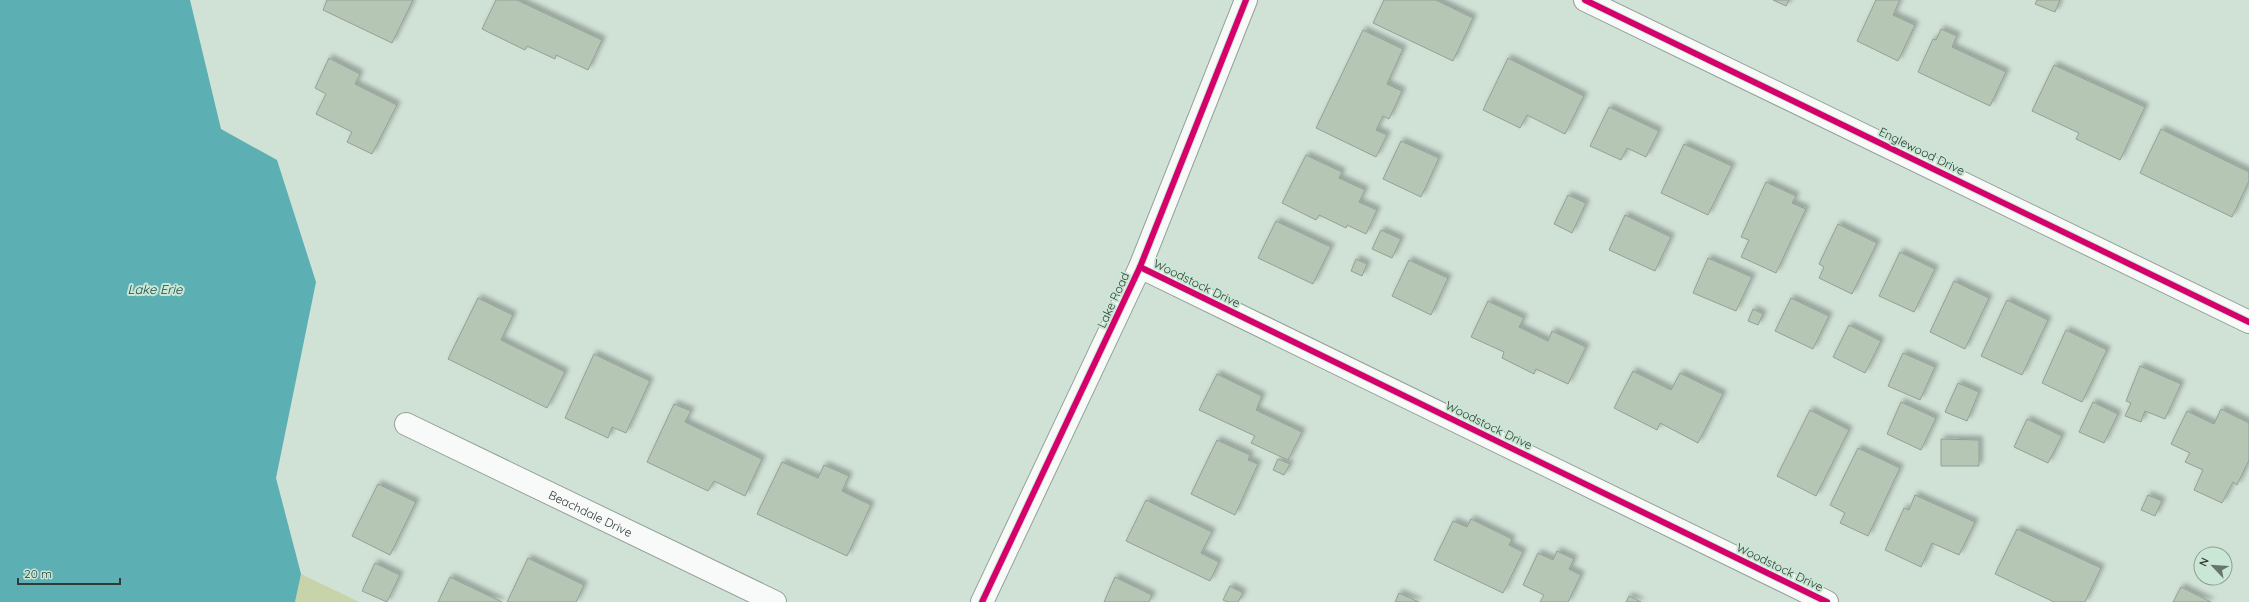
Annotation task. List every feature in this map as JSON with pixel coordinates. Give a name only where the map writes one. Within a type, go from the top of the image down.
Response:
[{"type":"street","name":"Lake Road","points":[[982,602],[1140,268],[1246,0]]},
{"type":"street","name":"Englewood Drive","points":[[1585,0],[2249,322]]},
{"type":"street","name":"Woodstock Drive","points":[[1140,268],[1827,602]]},
{"type":"street","name":"Beachdale Drive","points":[[406,424],[775,602]]},
{"type":"green space","points":[[301,574],[359,602],[295,602]]},
{"type":"water","name":"Lake Erie","points":[[0,0],[190,0],[221,129],[277,160],[316,282],[276,478],[301,574],[295,602],[0,602]]},
{"type":"building","points":[[327,0],[413,0],[392,43],[323,10]]},
{"type":"building","points":[[496,0],[517,0],[602,40],[588,70],[556,55],[555,59],[527,46],[525,50],[482,29]]},
{"type":"building","points":[[1384,0],[1436,0],[1473,18],[1453,61],[1373,23]]},
{"type":"building","points":[[1773,0],[1789,0],[1786,6]]},
{"type":"building","points":[[1876,0],[1900,0],[1893,15],[1915,25],[1898,61],[1857,41]]},
{"type":"building","points":[[2037,0],[2060,0],[2055,12],[2035,4]]},
{"type":"building","points":[[1941,29],[1957,36],[1952,47],[2006,72],[1990,106],[1918,72],[1933,39],[1936,40]]},
{"type":"building","points":[[1363,30],[1403,49],[1387,84],[1402,91],[1389,119],[1383,116],[1376,130],[1387,135],[1376,157],[1316,128]]},
{"type":"building","points":[[329,58],[360,74],[355,84],[397,105],[372,154],[347,142],[352,132],[316,114],[326,94],[315,88]]},
{"type":"building","points":[[1508,58],[1584,96],[1565,134],[1527,115],[1520,128],[1483,110]]},
{"type":"building","points":[[2054,65],[2145,107],[2120,160],[2076,139],[2079,133],[2032,111]]},
{"type":"building","points":[[1609,107],[1659,131],[1646,157],[1627,148],[1621,160],[1590,146]]},
{"type":"building","points":[[2161,129],[2249,172],[2249,181],[2232,217],[2140,173]]},
{"type":"building","points":[[1401,141],[1439,158],[1421,197],[1383,179]]},
{"type":"building","points":[[1684,144],[1732,166],[1708,215],[1661,193]]},
{"type":"building","points":[[1306,155],[1342,172],[1339,178],[1365,190],[1359,202],[1377,210],[1366,234],[1347,225],[1346,228],[1319,215],[1316,220],[1282,203]]},
{"type":"building","points":[[1766,182],[1796,196],[1792,203],[1806,209],[1776,273],[1741,257],[1749,240],[1741,237]]},
{"type":"building","points":[[1568,195],[1586,203],[1572,233],[1554,224]]},
{"type":"building","points":[[1625,215],[1671,237],[1655,271],[1609,250]]},
{"type":"building","points":[[1276,221],[1331,247],[1313,284],[1258,258]]},
{"type":"building","points":[[1838,224],[1877,243],[1852,294],[1819,278],[1824,267],[1819,264]]},
{"type":"building","points":[[1381,230],[1401,239],[1392,258],[1372,249]]},
{"type":"building","points":[[1900,252],[1935,269],[1914,312],[1879,296]]},
{"type":"building","points":[[1708,258],[1752,277],[1736,311],[1693,293]]},
{"type":"building","points":[[1356,259],[1367,264],[1362,276],[1351,271]]},
{"type":"building","points":[[1409,260],[1448,278],[1431,315],[1392,296]]},
{"type":"building","points":[[1954,281],[1989,298],[1965,349],[1930,332]]},
{"type":"building","points":[[478,298],[513,315],[501,340],[565,372],[547,408],[448,359]]},
{"type":"building","points":[[1791,298],[1829,316],[1813,349],[1775,331]]},
{"type":"building","points":[[2007,300],[2048,320],[2022,375],[1981,356]]},
{"type":"building","points":[[1488,301],[1524,318],[1519,327],[1548,341],[1552,331],[1586,347],[1568,384],[1536,369],[1534,374],[1502,358],[1504,352],[1471,337]]},
{"type":"building","points":[[1753,309],[1763,314],[1758,325],[1748,321]]},
{"type":"building","points":[[1849,325],[1881,341],[1865,373],[1833,357]]},
{"type":"building","points":[[2066,330],[2107,350],[2082,402],[2042,383]]},
{"type":"building","points":[[1903,353],[1935,367],[1920,400],[1888,386]]},
{"type":"building","points":[[594,354],[650,381],[626,433],[612,427],[608,438],[565,418]]},
{"type":"building","points":[[2140,366],[2181,384],[2165,419],[2145,411],[2141,422],[2125,416],[2131,403],[2126,401]]},
{"type":"building","points":[[1633,371],[1671,390],[1680,373],[1723,394],[1698,443],[1660,423],[1657,430],[1614,408]]},
{"type":"building","points":[[1217,374],[1262,396],[1256,410],[1302,432],[1288,460],[1251,443],[1255,436],[1199,410]]},
{"type":"building","points":[[1958,383],[1979,392],[1967,421],[1945,412]]},
{"type":"building","points":[[1901,402],[1936,418],[1921,450],[1887,434]]},
{"type":"building","points":[[2093,402],[2118,414],[2104,443],[2079,432]]},
{"type":"building","points":[[674,404],[691,411],[685,422],[762,459],[745,496],[714,481],[708,491],[647,462]]},
{"type":"building","points":[[2221,409],[2249,423],[2249,460],[2237,485],[2233,482],[2222,503],[2194,490],[2203,470],[2185,462],[2190,453],[2171,444],[2187,411],[2214,424]]},
{"type":"building","points":[[1810,410],[1849,430],[1816,496],[1777,476]]},
{"type":"building","points":[[2027,419],[2062,436],[2048,463],[2014,447]]},
{"type":"building","points":[[1941,439],[1979,440],[1979,466],[1941,466]]},
{"type":"building","points":[[1217,440],[1250,455],[1248,460],[1258,464],[1235,515],[1191,494]]},
{"type":"building","points":[[1858,448],[1900,468],[1868,536],[1840,523],[1845,513],[1830,505]]},
{"type":"building","points":[[1278,459],[1290,464],[1284,475],[1273,470]]},
{"type":"building","points":[[782,462],[818,478],[824,465],[849,476],[842,491],[871,505],[847,556],[757,514]]},
{"type":"building","points":[[378,484],[416,502],[390,555],[352,536]]},
{"type":"building","points":[[1915,495],[1975,522],[1959,555],[1932,543],[1921,567],[1885,550],[1904,508],[1909,510]]},
{"type":"building","points":[[2148,495],[2162,501],[2155,516],[2141,510]]},
{"type":"building","points":[[1146,500],[1212,532],[1201,553],[1219,562],[1210,581],[1126,541]]},
{"type":"building","points":[[1471,519],[1512,539],[1509,545],[1523,552],[1503,593],[1434,560],[1453,521],[1467,527]]},
{"type":"building","points":[[2017,529],[2101,568],[2085,602],[2054,602],[1995,574]]},
{"type":"building","points":[[1557,551],[1574,559],[1569,569],[1581,575],[1568,602],[1540,602],[1544,595],[1523,585],[1538,553],[1553,560]]},
{"type":"building","points":[[528,558],[584,585],[576,602],[507,602]]},
{"type":"building","points":[[375,563],[400,575],[387,602],[362,591]]},
{"type":"building","points":[[450,577],[502,602],[438,602]]},
{"type":"building","points":[[1115,577],[1152,595],[1149,602],[1104,602]]},
{"type":"building","points":[[1230,586],[1243,593],[1238,602],[1228,602],[1223,600]]},
{"type":"building","points":[[2181,587],[2211,602],[2173,602]]},
{"type":"building","points":[[1399,593],[1419,602],[1395,602]]},
{"type":"building","points":[[1629,596],[1641,602],[1626,602]]},
{"type":"cycle path","points":[[982,602],[1140,267],[1246,0]]},
{"type":"cycle path","points":[[1585,0],[2249,322]]},
{"type":"cycle path","points":[[1140,267],[1827,602]]}]
